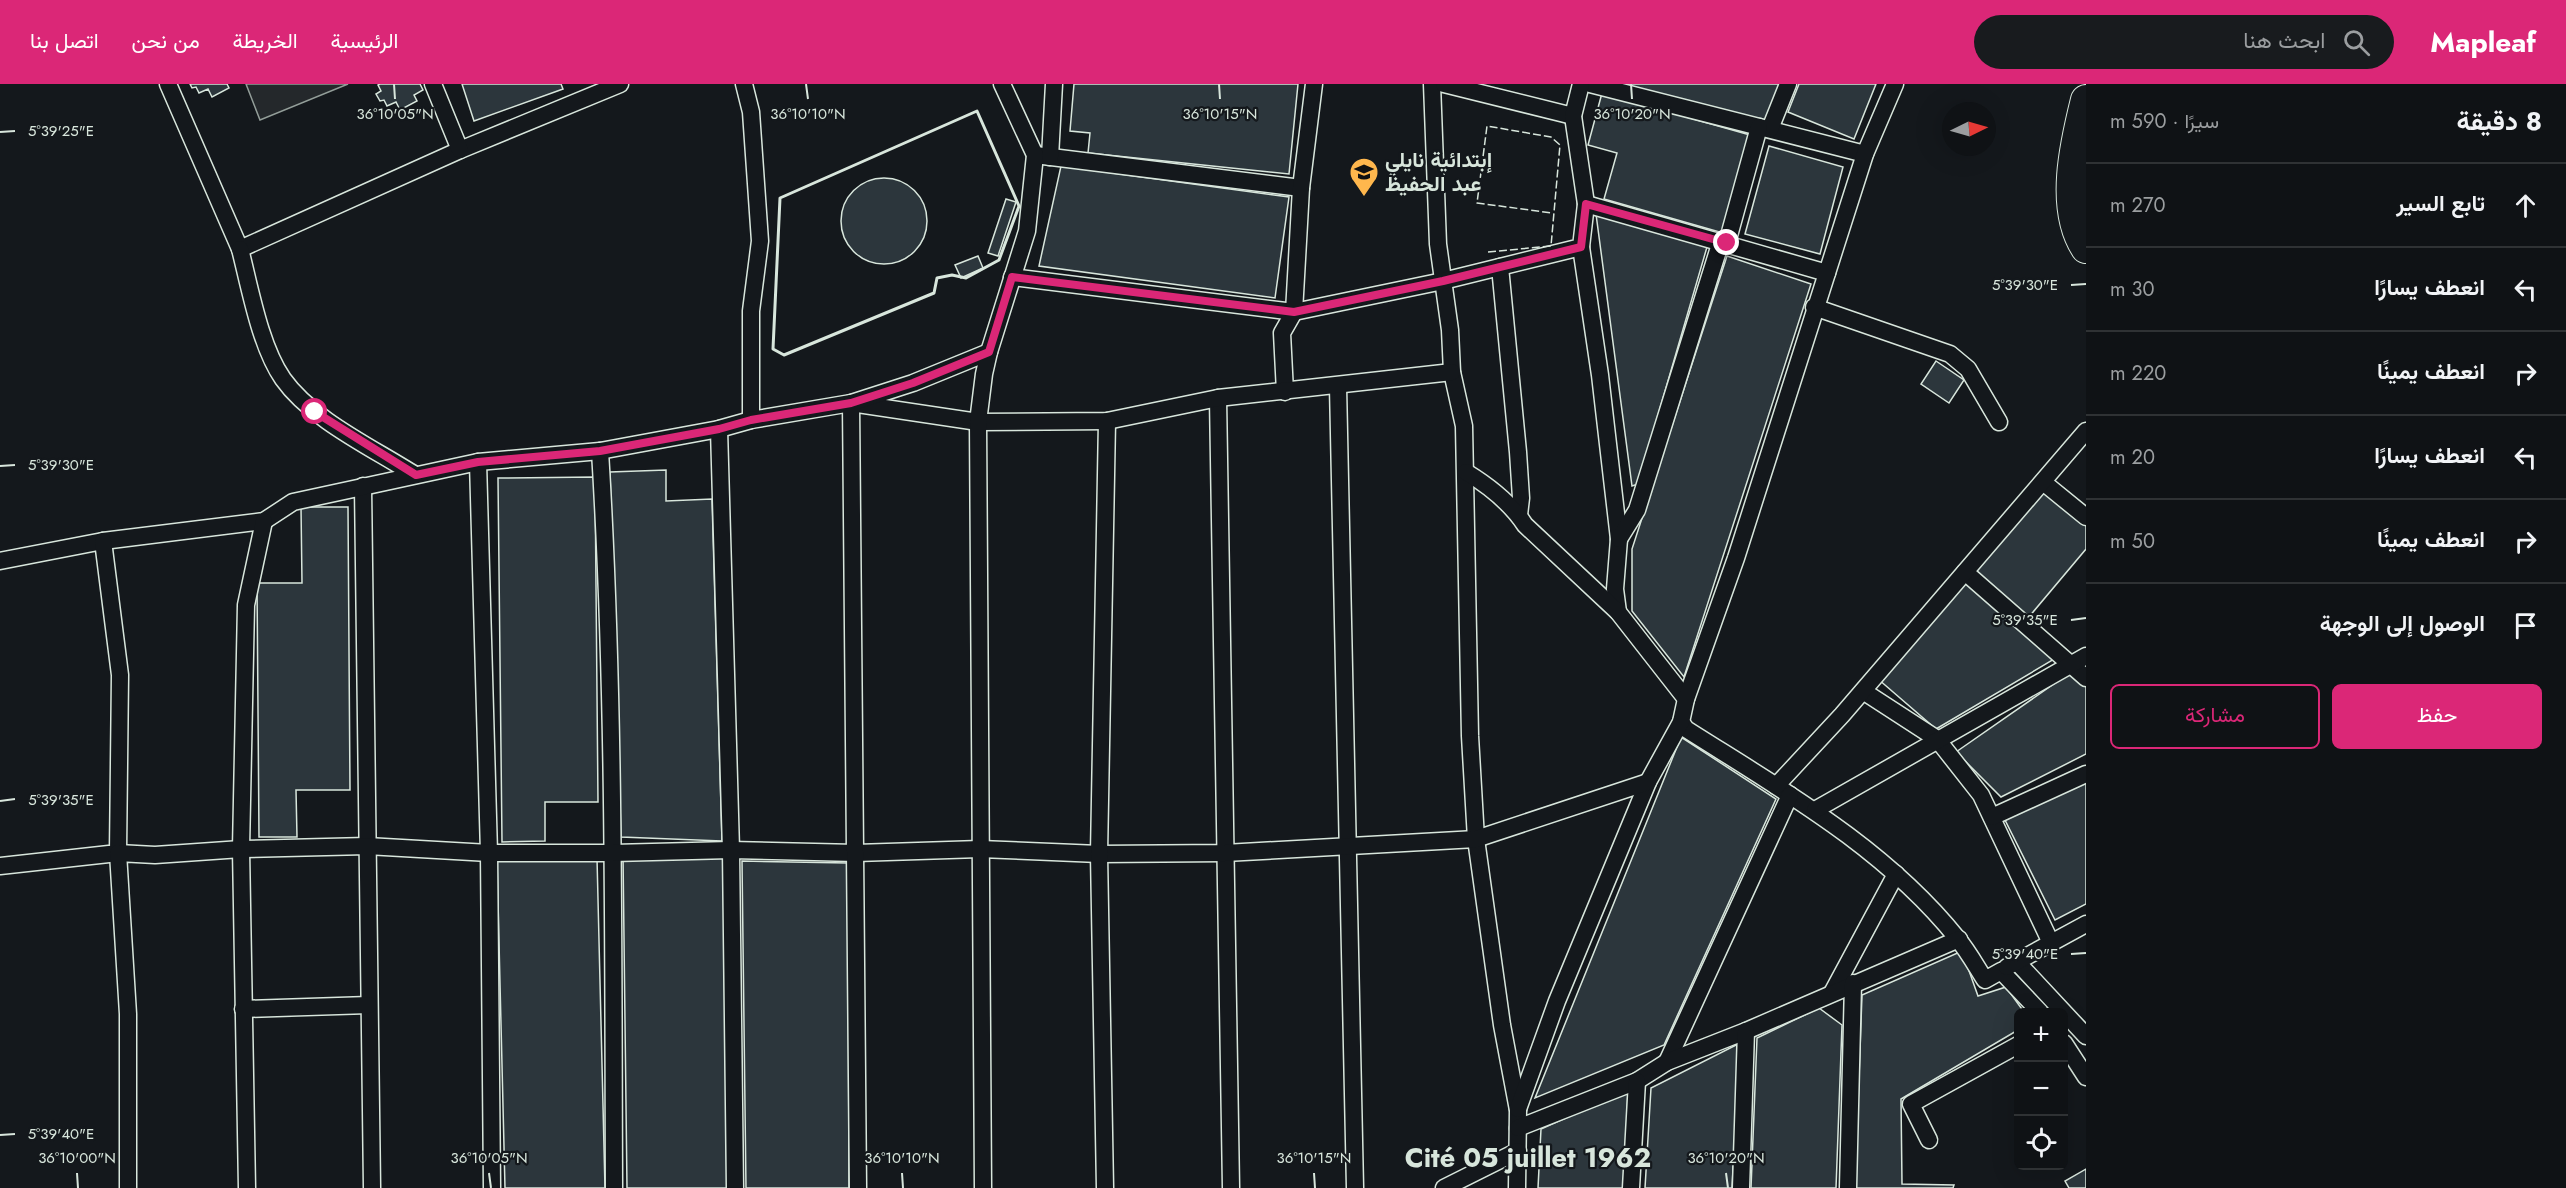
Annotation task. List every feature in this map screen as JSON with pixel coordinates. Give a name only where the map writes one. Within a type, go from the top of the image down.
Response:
[{"type":"highway","points":[[2086,100],[2074,150],[2072,172],[2074,211],[2082,243],[2086,248]]},
{"type":"street","points":[[168,84],[240,249],[263,336],[282,378],[315,412],[416,475]]},
{"type":"street","points":[[433,84],[460,150]]},
{"type":"street","points":[[240,249],[460,150],[620,84]]},
{"type":"street","points":[[744,84],[751,112],[759,241],[752,311],[751,420]]},
{"type":"street","points":[[1002,84],[1042,156]]},
{"type":"street","points":[[983,1188],[978,422],[989,352],[1027,231],[1054,84]]},
{"type":"street","points":[[1285,392],[1282,333],[1294,312],[1301,188],[1314,84]]},
{"type":"street","points":[[1432,84],[1438,244],[1450,330],[1452,372],[1464,426],[1470,736],[1476,839],[1502,1025],[1518,1110],[1517,1188]]},
{"type":"street","points":[[1444,84],[1573,116]]},
{"type":"street","points":[[1581,84],[1573,116],[1586,204],[1581,247],[1599,364],[1619,539],[1615,589],[1618,612]]},
{"type":"street","points":[[1590,84],[1865,154]]},
{"type":"street","points":[[1619,539],[1637,510],[1724,242],[1765,128],[1788,84]]},
{"type":"street","points":[[1518,1110],[1557,1001],[1648,782],[1681,722],[1686,699],[1736,558],[1814,307],[1865,154],[1895,84]]},
{"type":"street","points":[[1042,156],[1301,188]]},
{"type":"street","points":[[1586,204],[1827,273]]},
{"type":"street","points":[[1012,277],[1294,312],[1443,281],[1581,247]]},
{"type":"street","points":[[1500,267],[1520,487],[1519,515]]},
{"type":"street","points":[[1814,307],[1950,354],[1968,369],[1999,422]]},
{"type":"street","points":[[0,561],[103,541],[264,521],[293,502],[478,462],[600,451],[719,429],[751,420],[851,403],[913,383],[989,352]]},
{"type":"street","points":[[851,403],[978,422],[1107,421],[1218,398],[1452,372]]},
{"type":"street","points":[[1338,386],[1355,1188]]},
{"type":"street","points":[[1218,398],[1231,1188]]},
{"type":"street","points":[[851,403],[858,1188]]},
{"type":"street","points":[[1105,1188],[1099,854],[1107,421]]},
{"type":"street","points":[[719,429],[731,850],[735,1188]]},
{"type":"street","points":[[1667,1062],[1783,790],[1863,691],[2086,431]]},
{"type":"street","points":[[600,451],[604,517],[613,853],[614,1188]]},
{"type":"street","points":[[478,462],[489,853],[492,1188]]},
{"type":"street","points":[[1466,472],[1491,487],[1519,515],[1525,525],[1618,612],[1686,699]]},
{"type":"street","points":[[2043,482],[2086,518]]},
{"type":"street","points":[[363,486],[372,1188]]},
{"type":"street","points":[[247,1188],[241,849],[246,605],[264,521]]},
{"type":"street","points":[[103,541],[120,675],[118,853],[128,1014],[128,1188]]},
{"type":"street","points":[[1965,572],[2079,660],[2086,678]]},
{"type":"street","points":[[1815,810],[2079,660]]},
{"type":"street","points":[[1863,691],[1937,739],[1981,795],[2051,943]]},
{"type":"street","points":[[1681,722],[1686,729],[1815,810],[1896,874],[1959,939],[1985,980],[2086,924]]},
{"type":"street","points":[[1992,817],[2086,774]]},
{"type":"street","points":[[0,866],[118,853],[155,855],[241,849],[367,846],[489,853],[731,850],[856,853],[980,849],[1099,854],[1225,853],[1349,844],[1476,839],[1648,782]]},
{"type":"street","points":[[1832,993],[1896,874]]},
{"type":"street","points":[[1518,1128],[1637,1081],[1667,1062],[1746,1031],[1959,939]]},
{"type":"street","points":[[2017,962],[2086,1036]]},
{"type":"street","points":[[2001,970],[2036,1008]]},
{"type":"street","points":[[1848,1188],[1853,983]]},
{"type":"street","points":[[243,1009],[369,1005]]},
{"type":"street","points":[[1741,1188],[1746,1031]]},
{"type":"street","points":[[1929,1140],[1911,1104],[2014,1048]]},
{"type":"street","points":[[2068,1049],[2086,1077]]},
{"type":"street","points":[[1631,1188],[1637,1081]]},
{"type":"street","points":[[1444,1188],[1518,1151]]},
{"type":"shaded area","points":[[246,84],[348,84],[260,120]]},
{"type":"building","points":[[190,84],[227,84],[229,88],[212,97],[208,89],[199,93],[196,87],[192,88]]},
{"type":"building","points":[[420,84],[423,90],[414,95],[417,101],[400,110],[396,102],[387,106],[384,100],[380,101],[376,94],[381,91],[378,85]]},
{"type":"building","points":[[462,84],[561,84],[563,89],[474,121]]},
{"type":"building","points":[[1074,84],[1298,84],[1289,174],[1088,153],[1090,133],[1070,131]]},
{"type":"building","points":[[1616,84],[1780,84],[1764,124]]},
{"type":"building","points":[[1799,84],[1876,84],[1854,139],[1788,112]]},
{"type":"building","points":[[1602,93],[1750,135],[1723,233],[1604,199],[1617,153],[1588,145]]},
{"type":"building","points":[[1769,146],[1843,167],[1820,254],[1745,234]]},
{"type":"building","points":[[1061,166],[1289,197],[1275,298],[1039,266]]},
{"type":"building","points":[[884,178],[908,185],[920,197],[927,221],[920,245],[908,257],[884,264],[860,257],[848,245],[841,221],[848,197],[860,185]]},
{"type":"building","points":[[1006,199],[1016,202],[998,256],[988,253]]},
{"type":"building","points":[[1596,214],[1707,247],[1638,484],[1632,486]]},
{"type":"building","points":[[978,256],[983,268],[961,278],[955,265]]},
{"type":"building","points":[[1727,256],[1811,284],[1684,677],[1632,611],[1632,549]]},
{"type":"building","points":[[1936,361],[1964,380],[1949,403],[1921,384]]},
{"type":"building","points":[[666,470],[666,501],[712,499],[722,841],[621,837],[610,472]]},
{"type":"building","points":[[595,477],[598,802],[545,802],[545,841],[502,842],[498,478]]},
{"type":"building","points":[[2043,488],[2086,523],[2086,549],[2028,618],[1974,574]]},
{"type":"building","points":[[301,507],[348,507],[350,790],[296,790],[297,837],[259,837],[257,583],[302,583]]},
{"type":"building","points":[[1964,579],[2056,658],[1936,729],[1878,679]]},
{"type":"building","points":[[2071,672],[2086,686],[2086,754],[2001,797],[1956,752]]},
{"type":"building","points":[[1681,737],[1776,799],[1664,1045],[1535,1098]]},
{"type":"building","points":[[2086,779],[2086,904],[2055,920],[2005,820]]},
{"type":"building","points":[[723,847],[727,1188],[627,1188],[623,855]]},
{"type":"building","points":[[597,858],[605,1188],[505,1188],[497,860]]},
{"type":"building","points":[[742,861],[848,863],[849,1188],[746,1188]]},
{"type":"building","points":[[1962,951],[1978,996],[2006,987],[2021,1008],[2014,1008],[2014,1032],[1901,1099],[1902,1184],[1954,1185],[1953,1188],[1855,1188],[1862,995]]},
{"type":"building","points":[[1819,1008],[1842,1025],[1836,1188],[1751,1188],[1757,1038]]},
{"type":"building","points":[[1740,1043],[1732,1188],[1645,1188],[1651,1088]]},
{"type":"building","points":[[1628,1090],[1624,1188],[1538,1188],[1541,1129]]},
{"type":"building","points":[[2086,1169],[2086,1188],[2069,1188],[2065,1181]]},
{"type":"fence","points":[[1488,252],[1551,246],[1560,145],[1551,137],[1487,126],[1477,203],[1552,213]]},
{"type":"wall","points":[[977,111],[1019,206],[999,260],[966,278],[952,275],[937,278],[934,293],[784,355],[773,349],[780,198],[977,111]]},
{"type":"place","name":"إبتدائية نايلي عبد الحفيظ","points":[[1364,198]]},
{"type":"district","name":"Cité 05 juillet 1962","points":[[1528,1157]]},
{"type":"route","points":[[315,412],[416,475],[478,462],[600,451],[719,429],[751,420],[851,403],[913,383],[989,352],[1012,277],[1294,312],[1443,281],[1581,247],[1586,204],[1727,243]]}]
